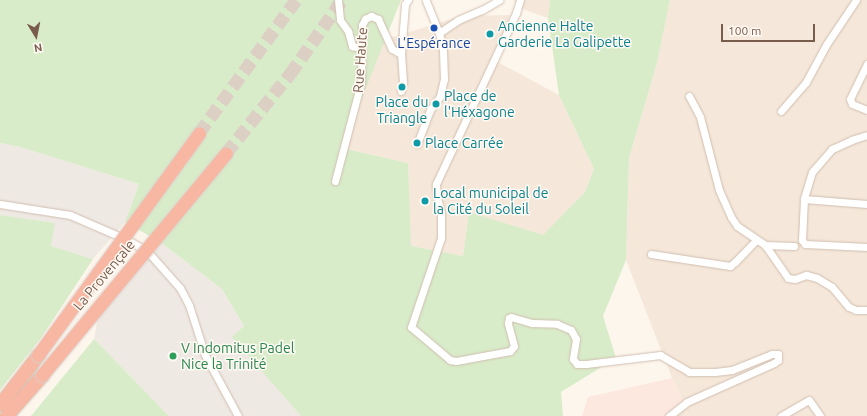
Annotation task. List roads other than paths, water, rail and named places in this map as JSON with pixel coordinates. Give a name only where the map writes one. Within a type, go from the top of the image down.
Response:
[{"type":"highway","name":"La Provençale","points":[[0,404],[38,355],[199,133]]},
{"type":"highway","name":"La Provençale","points":[[6,416],[42,375],[226,153]]},
{"type":"street","points":[[338,0],[340,20],[348,31],[352,46],[361,48]]},
{"type":"street","points":[[401,91],[404,82],[401,54],[404,11],[408,0]]},
{"type":"street","points":[[417,144],[430,110],[440,96],[444,79],[439,33],[426,0]]},
{"type":"street","points":[[439,33],[458,20],[499,0]]},
{"type":"street","points":[[520,0],[516,13],[436,184],[437,197],[441,213],[441,238],[412,328],[450,360],[456,361],[510,351],[514,346],[508,323],[511,316],[532,323],[557,324],[571,330],[576,340],[573,359],[577,364],[660,355],[689,372],[715,372],[732,370],[772,354],[778,354],[778,360],[774,363],[687,402],[669,416]]},
{"type":"street","points":[[781,110],[806,82],[826,46],[856,0]]},
{"type":"street","name":"Rue Haute","points":[[335,181],[362,82],[361,48],[363,21],[371,16],[375,17],[380,23],[392,49],[401,54]]},
{"type":"street","points":[[867,64],[850,99],[852,104],[867,110]]},
{"type":"street","points":[[689,96],[698,111],[719,190],[732,219],[737,226],[765,245],[788,278],[811,275],[832,287],[853,309],[867,310]]},
{"type":"street","points":[[867,134],[842,144],[825,155],[809,177],[804,199],[803,243],[867,248]]},
{"type":"street","points":[[804,199],[867,204]]},
{"type":"street","points":[[0,204],[70,215],[128,240],[148,252],[180,288],[189,305],[205,355],[238,416]]},
{"type":"street","points":[[651,254],[730,266],[736,262],[756,240]]},
{"type":"street","points":[[765,245],[794,246]]},
{"type":"street","points":[[782,416],[806,400],[812,402],[820,416]]},
{"type":"tunnel","points":[[199,133],[296,0]]},
{"type":"tunnel","points":[[226,153],[290,74],[342,0]]},
{"type":"place","name":"L’Espérance","points":[[434,28]]},
{"type":"place","name":"Ancienne Halte Garderie La Galipette","points":[[490,34]]},
{"type":"place","name":"Place du Triangle","points":[[402,87]]},
{"type":"place","name":"Place de l'Héxagone","points":[[436,104]]},
{"type":"place","name":"Place Carrée","points":[[417,143]]},
{"type":"place","name":"Local municipal de la Cité du Soleil","points":[[425,201]]},
{"type":"place","name":"V Indomitus Padel Nice la Trinité","points":[[173,356]]}]
